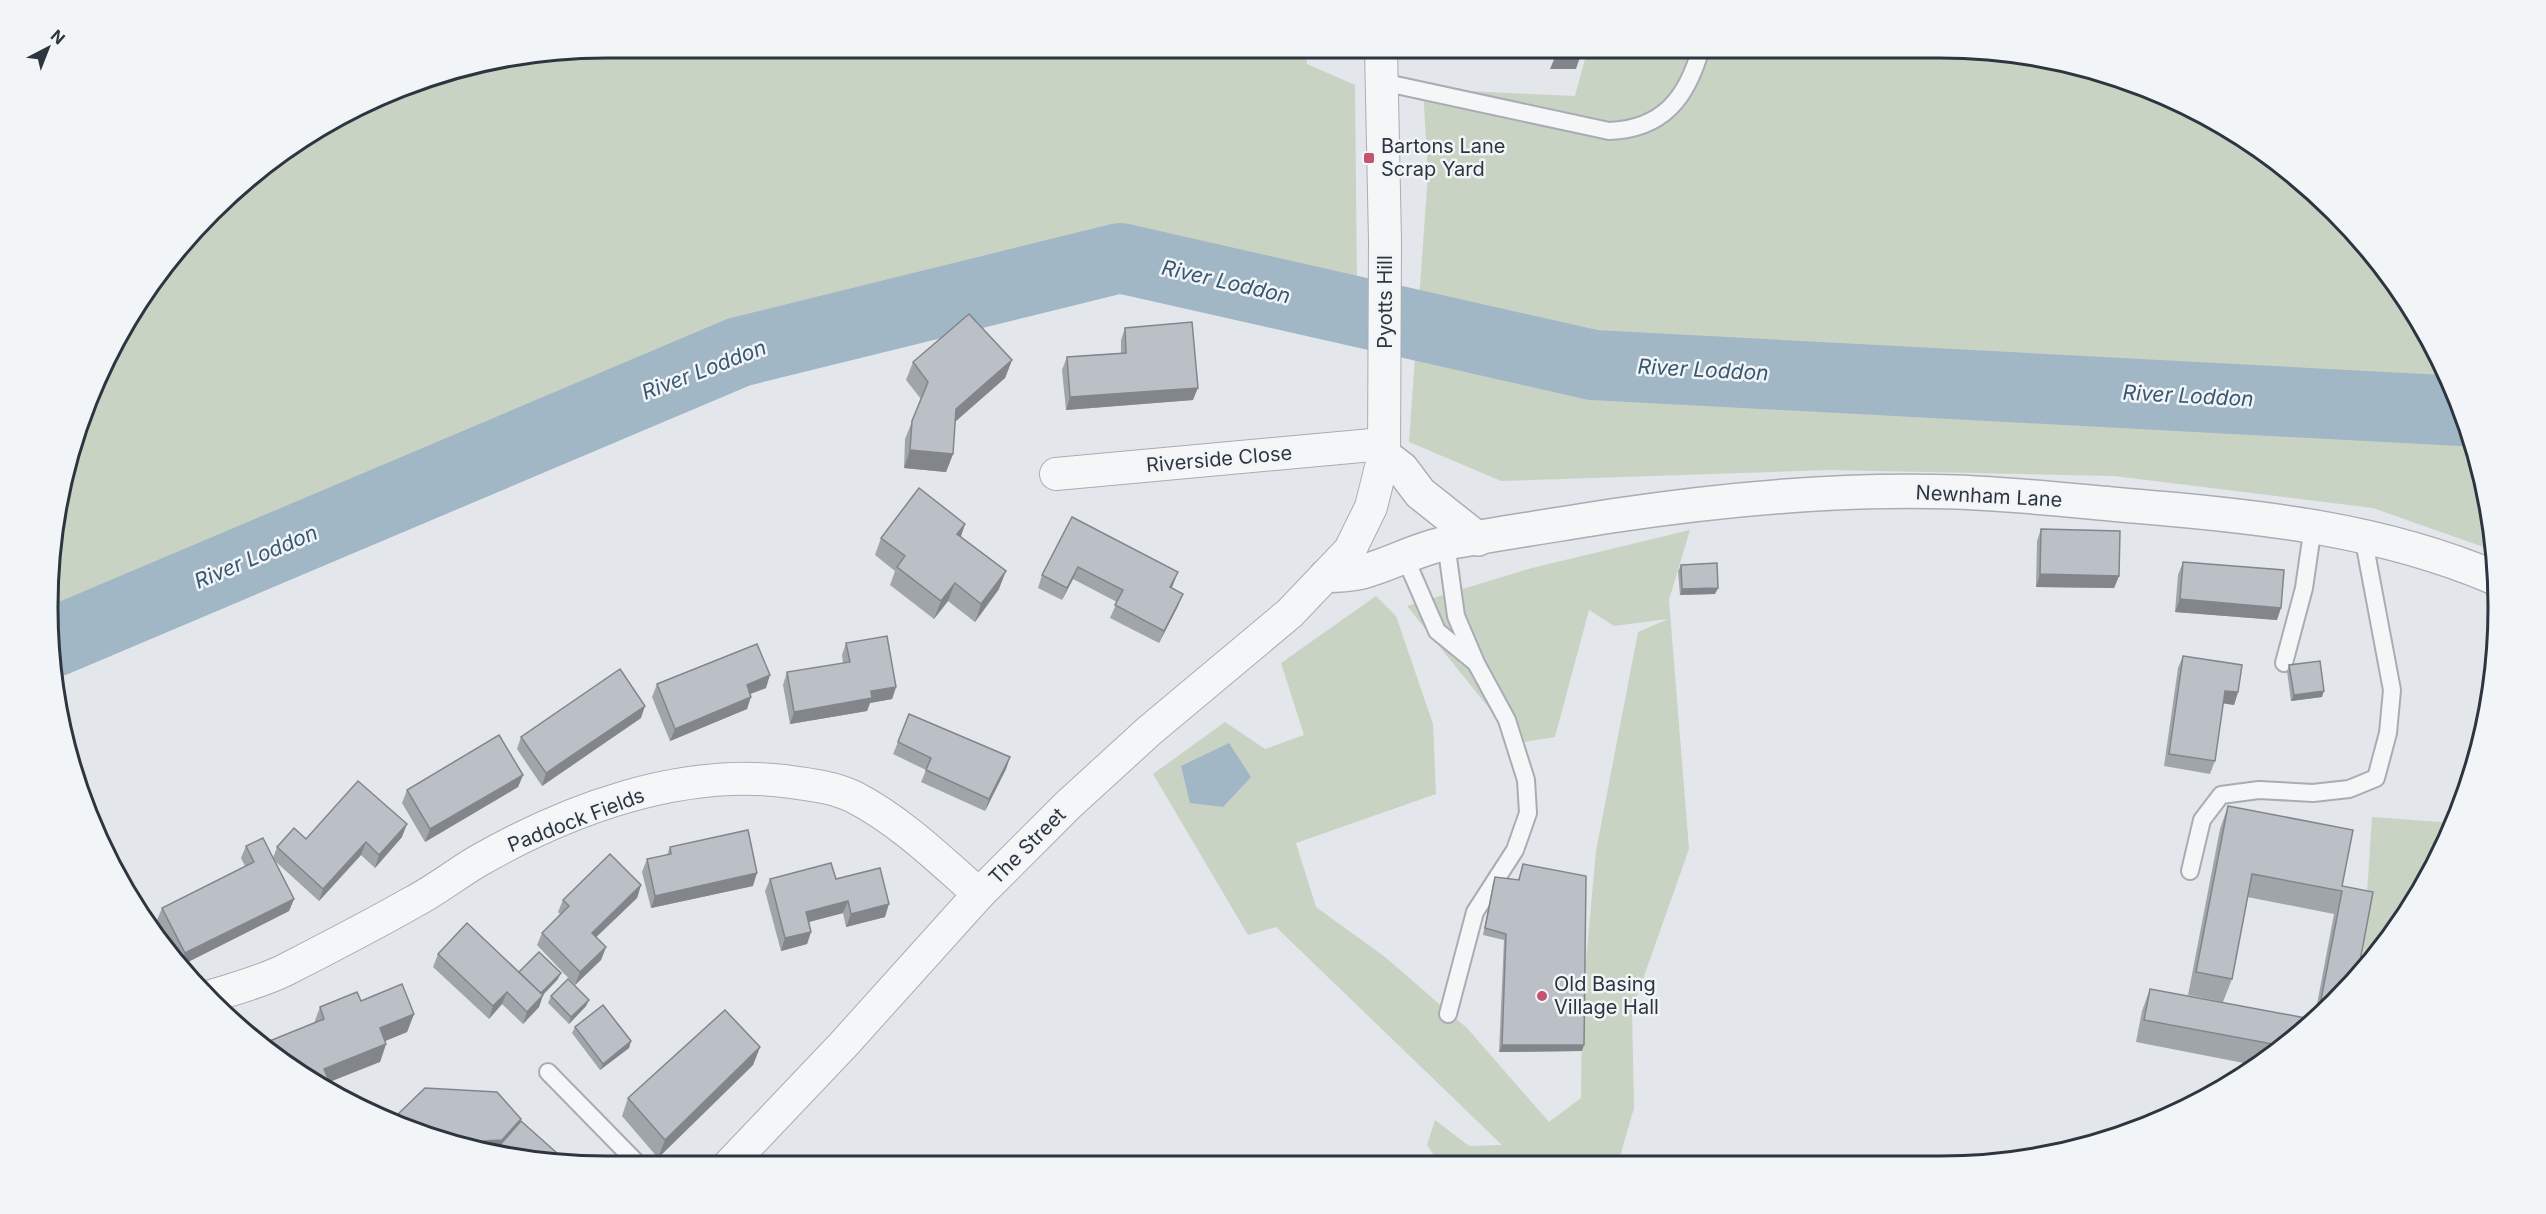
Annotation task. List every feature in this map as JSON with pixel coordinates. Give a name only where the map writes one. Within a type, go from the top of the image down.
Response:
[{"type":"street","name":"Pyotts Hill","points":[[1350,550],[1371,507],[1383,450],[1385,241],[1381,58]]},
{"type":"street","name":"Riverside Close","points":[[1056,474],[1383,450]]},
{"type":"street","points":[[1383,450],[1402,469],[1462,541]]},
{"type":"street","name":"Newnham Lane","points":[[1326,576],[1360,573],[1404,555],[1462,541],[1613,516],[1712,503],[1874,492],[1969,493],[2172,509],[2313,526],[2363,536],[2456,562],[2486,574]]},
{"type":"street","name":"The Street","points":[[738,1156],[843,1045],[979,894],[1076,797],[1149,731],[1290,613],[1350,550]]},
{"type":"street","name":"Paddock Fields","points":[[218,994],[282,972],[415,901],[478,861],[537,831],[598,807],[660,788],[706,780],[751,777],[810,784],[853,797],[906,830],[979,894]]},
{"type":"lane","points":[[1382,82],[1609,131],[1631,130],[1654,122],[1680,97],[1697,58]]},
{"type":"lane","points":[[2284,663],[2304,588],[2313,526]]},
{"type":"lane","points":[[2190,871],[2202,820],[2221,795],[2259,790],[2313,793],[2349,789],[2376,778],[2388,733],[2392,690],[2363,536]]},
{"type":"lane","points":[[1448,1014],[1475,912],[1515,850],[1528,813],[1526,780],[1507,720],[1476,663],[1456,616],[1462,541]]},
{"type":"lane","points":[[1404,555],[1437,631],[1476,663]]},
{"type":"lane","points":[[548,1072],[630,1156]]},
{"type":"green space","points":[[607,58],[1307,58],[1307,64],[1355,85],[1357,290],[1115,242],[727,335],[58,603],[63,535],[77,465],[100,397],[115,364],[151,302],[172,273],[219,219],[273,172],[333,132],[397,100],[465,77],[500,69],[535,63]]},
{"type":"green space","points":[[1585,58],[1939,58],[2011,63],[2081,77],[2149,100],[2182,115],[2244,151],[2301,195],[2351,245],[2395,302],[2431,364],[2446,397],[2469,465],[2484,547],[2373,508],[2114,476],[1829,470],[1501,481],[1409,442],[1428,173],[1423,89],[1575,96]]},
{"type":"green space","points":[[1690,530],[1669,600],[1689,849],[1632,1010],[1634,1108],[1620,1156],[1434,1156],[1427,1145],[1435,1120],[1469,1146],[1502,1145],[1276,927],[1248,935],[1153,774],[1225,722],[1265,749],[1304,735],[1281,663],[1376,596],[1396,616],[1433,724],[1436,794],[1296,843],[1316,907],[1385,957],[1467,1028],[1549,1122],[1581,1098],[1582,1004],[1596,851],[1638,632],[1668,619],[1614,626],[1589,610],[1555,737],[1517,743],[1407,606],[1532,568]]},
{"type":"green space","points":[[2372,817],[2444,822],[2414,881],[2395,912],[2363,955]]},
{"type":"water","points":[[1229,743],[1251,777],[1223,807],[1190,803],[1181,766]]},
{"type":"building","points":[[969,314],[1012,360],[956,409],[953,454],[910,450],[912,421],[928,382],[913,362]]},
{"type":"building","points":[[1192,322],[1198,388],[1070,397],[1067,357],[1126,353],[1125,328]]},
{"type":"building","points":[[919,488],[965,524],[957,534],[1006,571],[981,604],[955,583],[941,601],[897,567],[905,556],[881,538]]},
{"type":"building","points":[[1072,517],[1178,572],[1170,587],[1183,594],[1164,631],[1115,605],[1123,590],[1078,567],[1067,588],[1042,575]]},
{"type":"building","points":[[2041,529],[2120,531],[2119,576],[2040,574]]},
{"type":"building","points":[[2183,562],[2284,570],[2281,608],[2180,599]]},
{"type":"building","points":[[1717,563],[1718,588],[1682,589],[1681,565]]},
{"type":"building","points":[[887,636],[896,687],[871,691],[872,698],[794,712],[787,672],[850,662],[846,643]]},
{"type":"building","points":[[757,644],[770,675],[747,685],[751,697],[675,729],[657,684]]},
{"type":"building","points":[[2183,656],[2242,665],[2238,692],[2225,691],[2215,761],[2169,754]]},
{"type":"building","points":[[2320,661],[2324,691],[2294,695],[2289,665]]},
{"type":"building","points":[[620,669],[645,706],[546,773],[521,737]]},
{"type":"building","points":[[909,714],[1010,757],[989,799],[926,770],[931,758],[898,742]]},
{"type":"building","points":[[499,735],[523,775],[430,829],[407,790]]},
{"type":"building","points":[[358,781],[407,824],[379,855],[366,842],[323,889],[277,847],[294,828],[306,839]]},
{"type":"building","points":[[2228,806],[2353,830],[2342,886],[2373,892],[2361,957],[2321,1001],[2342,891],[2252,874],[2232,979],[2196,972]]},
{"type":"building","points":[[748,830],[757,873],[655,896],[647,859],[671,854],[670,847]]},
{"type":"building","points":[[263,838],[294,899],[185,953],[162,908],[254,862],[246,846]]},
{"type":"building","points":[[610,854],[641,885],[592,933],[606,947],[580,972],[542,933],[569,906],[563,900]]},
{"type":"building","points":[[831,863],[836,879],[880,868],[889,904],[851,914],[848,901],[806,912],[811,932],[785,938],[770,879]]},
{"type":"building","name":"Old Basing Village Hall","points":[[1523,864],[1586,876],[1584,1045],[1502,1045],[1506,934],[1485,928],[1495,877],[1519,880]]},
{"type":"building","points":[[467,923],[543,995],[527,1012],[507,992],[493,1006],[438,954]]},
{"type":"building","points":[[539,952],[561,973],[541,993],[519,972]]},
{"type":"building","points":[[568,979],[589,1000],[571,1017],[551,996]]},
{"type":"building","points":[[402,984],[414,1014],[380,1028],[386,1044],[324,1069],[328,1079],[271,1040],[324,1019],[320,1007],[357,992],[361,1001]]},
{"type":"building","points":[[2150,989],[2303,1017],[2271,1044],[2144,1020]]},
{"type":"building","points":[[603,1005],[631,1041],[603,1064],[575,1027]]},
{"type":"building","points":[[725,1010],[760,1047],[665,1140],[628,1098]]},
{"type":"building","points":[[425,1088],[497,1092],[521,1119],[502,1140],[482,1141],[398,1114]]},
{"type":"building","points":[[521,1121],[557,1153],[535,1151],[500,1145]]},
{"type":"waterway","name":"River Loddon","points":[[60,640],[739,352],[1120,258],[1593,365],[2451,410]]},
{"type":"place","name":"Bartons Lane Scrap Yard","points":[[1369,158]]},
{"type":"place","name":"Old Basing Village Hall","points":[[1542,996]]}]
